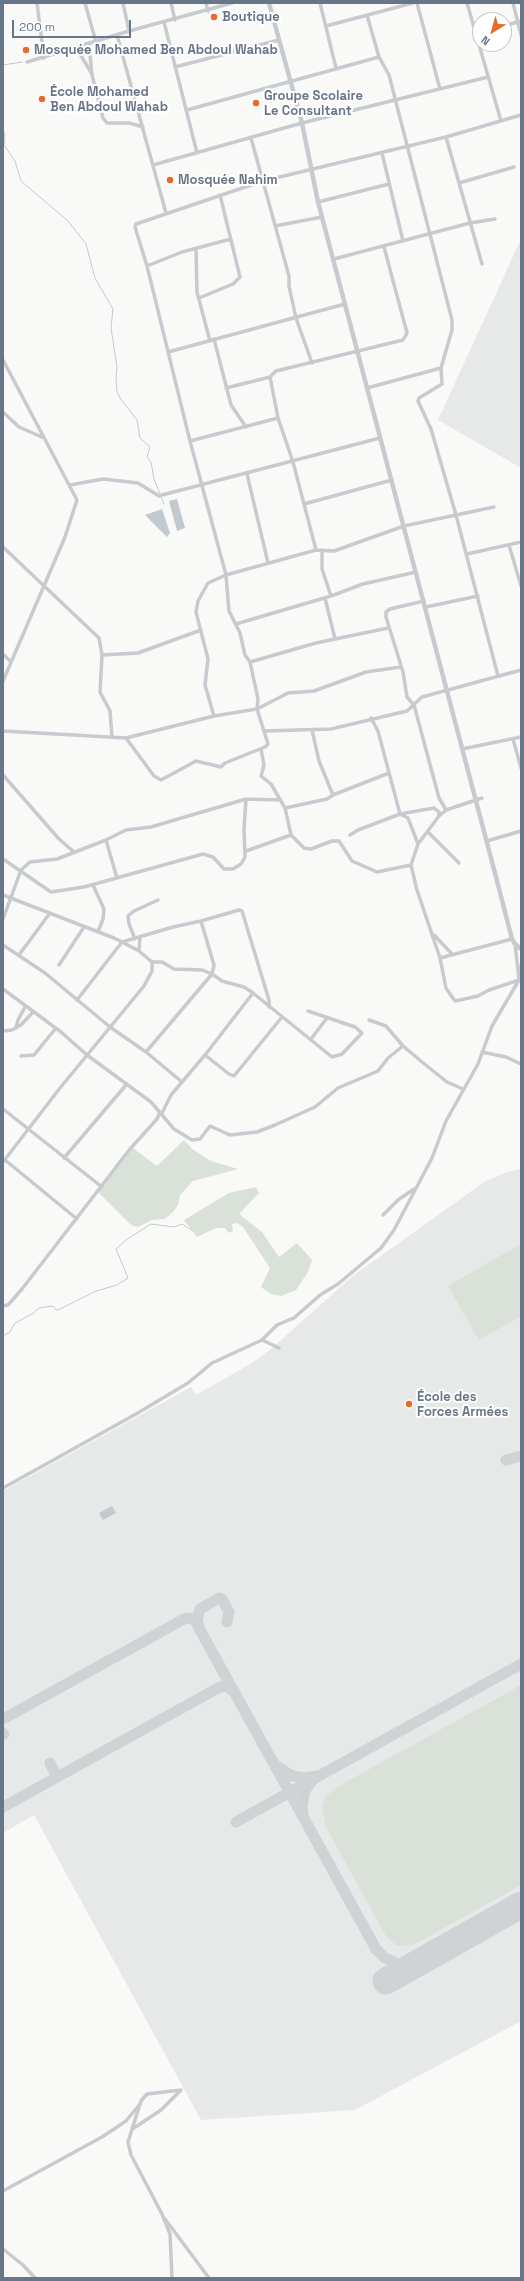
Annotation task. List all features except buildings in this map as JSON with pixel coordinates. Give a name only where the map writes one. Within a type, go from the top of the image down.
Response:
[{"type":"street","points":[[38,3],[44,58]]},
{"type":"street","points":[[85,3],[96,42]]},
{"type":"street","points":[[123,3],[129,31]]},
{"type":"street","points":[[171,3],[175,20]]},
{"type":"street","points":[[206,3],[208,11]]},
{"type":"street","points":[[27,62],[77,49],[129,31],[175,20],[232,3]]},
{"type":"street","points":[[269,3],[302,123],[313,170],[318,202],[426,607],[446,690],[477,800],[512,939],[521,949]]},
{"type":"street","points":[[320,3],[336,68]]},
{"type":"street","points":[[326,26],[413,3]]},
{"type":"street","points":[[417,3],[440,89]]},
{"type":"street","points":[[467,3],[472,21]]},
{"type":"street","points":[[513,3],[519,22],[521,35]]},
{"type":"street","points":[[367,15],[379,57],[389,76],[406,147],[431,233],[452,320],[452,330],[441,368],[442,385],[423,395],[418,401],[431,429],[467,554],[498,676]]},
{"type":"street","points":[[164,22],[197,153]]},
{"type":"street","points":[[117,35],[166,213]]},
{"type":"street","points":[[175,67],[279,40]]},
{"type":"street","points":[[90,44],[92,75],[103,118],[107,123],[129,123],[143,127]]},
{"type":"street","points":[[77,49],[92,75]]},
{"type":"street","points":[[481,52],[501,121]]},
{"type":"street","points":[[187,110],[379,57]]},
{"type":"street","points":[[153,165],[302,123],[488,77]]},
{"type":"street","points":[[126,738],[154,776],[161,780],[196,761],[221,767],[225,763],[260,749],[268,744],[257,709],[258,699],[250,662],[245,655],[240,633],[229,611],[226,575],[190,441],[147,266],[135,227],[136,224],[263,181],[446,137],[521,115]]},
{"type":"street","points":[[446,137],[482,264]]},
{"type":"street","points":[[251,138],[289,276],[289,286],[296,318],[312,363]]},
{"type":"street","points":[[382,153],[403,241]]},
{"type":"street","points":[[459,183],[514,167]]},
{"type":"street","points":[[318,202],[389,184]]},
{"type":"street","points":[[199,298],[233,284],[240,277],[220,195]]},
{"type":"street","points":[[275,226],[322,217]]},
{"type":"street","points":[[334,259],[470,223],[495,219]]},
{"type":"street","points":[[147,266],[196,248],[231,239]]},
{"type":"street","points":[[226,388],[270,377],[276,371],[403,340],[407,333],[384,247]]},
{"type":"street","points":[[196,248],[199,298],[210,340]]},
{"type":"street","points":[[168,352],[345,304]]},
{"type":"street","points":[[214,339],[231,405],[246,427]]},
{"type":"street","points":[[3,360],[77,500],[65,537],[3,681]]},
{"type":"street","points":[[367,388],[441,368]]},
{"type":"street","points":[[270,377],[278,418],[293,462],[316,550]]},
{"type":"street","points":[[3,412],[19,427],[44,438]]},
{"type":"street","points":[[190,441],[278,418]]},
{"type":"street","points":[[70,485],[104,479],[138,483],[161,496],[168,492],[202,486],[380,438]]},
{"type":"street","points":[[247,474],[268,563]]},
{"type":"street","points":[[304,504],[392,480]]},
{"type":"street","points":[[214,716],[205,685],[208,659],[196,612],[198,601],[208,584],[226,575],[316,550],[334,551],[404,526],[494,507]]},
{"type":"street","points":[[467,554],[521,542]]},
{"type":"street","points":[[509,545],[521,586]]},
{"type":"street","points":[[3,547],[45,585],[64,606],[99,638],[102,655],[100,692],[110,711],[112,737]]},
{"type":"street","points":[[322,550],[322,569],[331,596]]},
{"type":"street","points":[[236,624],[325,598],[363,584],[416,572]]},
{"type":"street","points":[[426,607],[478,596]]},
{"type":"street","points":[[325,598],[335,639]]},
{"type":"street","points":[[424,601],[386,612],[388,628],[400,667],[407,697],[414,705],[439,798],[446,810]]},
{"type":"street","points":[[250,662],[335,639],[388,628]]},
{"type":"street","points":[[102,655],[138,653],[201,630]]},
{"type":"street","points":[[3,654],[11,662]]},
{"type":"street","points":[[3,731],[126,738],[214,716],[257,709],[288,693],[314,691],[366,672],[400,667]]},
{"type":"street","points":[[265,731],[331,729],[371,718],[407,711],[422,697],[521,670]]},
{"type":"street","points":[[371,718],[378,731],[400,814],[408,818],[418,844]]},
{"type":"street","points":[[312,730],[319,761],[333,795]]},
{"type":"street","points":[[462,749],[521,737]]},
{"type":"street","points":[[513,739],[521,768]]},
{"type":"street","points":[[260,749],[264,765],[261,776],[271,784],[285,808],[291,835],[304,848],[311,849],[332,841],[339,841],[352,861],[377,872],[411,865]]},
{"type":"street","points":[[285,808],[327,799],[333,795],[389,773]]},
{"type":"street","points":[[3,775],[59,839],[74,852]]},
{"type":"street","points":[[482,798],[446,810],[439,816],[418,844],[411,865],[416,890],[440,958],[446,988],[455,1001],[478,996],[495,987],[519,980]]},
{"type":"street","points":[[3,919],[21,870],[30,862],[57,859],[106,840],[126,830],[151,827],[246,799],[280,800]]},
{"type":"street","points":[[3,860],[21,870],[51,892],[64,892],[93,885],[203,854],[213,857],[224,869],[233,869],[244,860],[246,851],[244,829],[246,799]]},
{"type":"street","points":[[350,836],[358,830],[400,814],[434,808],[439,812],[439,816]]},
{"type":"street","points":[[487,841],[521,831]]},
{"type":"street","points":[[428,832],[459,863]]},
{"type":"street","points":[[246,851],[291,835]]},
{"type":"street","points":[[106,840],[117,878]]},
{"type":"street","points":[[93,885],[104,909],[103,919],[98,932]]},
{"type":"street","points":[[3,895],[122,942],[139,951],[152,962],[162,962],[174,969],[202,970],[212,974],[222,981],[244,987],[335,1057],[342,1054],[362,1033],[355,1026],[308,1011]]},
{"type":"street","points":[[135,939],[129,924],[128,916],[134,911],[158,900]]},
{"type":"street","points":[[77,1000],[122,942],[172,927],[201,921],[239,910],[242,911],[269,1000],[269,1007]]},
{"type":"street","points":[[20,955],[50,914]]},
{"type":"street","points":[[146,1052],[212,974],[214,965],[201,921]]},
{"type":"street","points":[[59,965],[84,927]]},
{"type":"street","points":[[432,933],[452,954]]},
{"type":"street","points":[[139,951],[140,937]]},
{"type":"street","points":[[440,958],[512,939]]},
{"type":"street","points":[[3,1488],[136,1414],[188,1383],[212,1363],[262,1340],[278,1325],[294,1318],[320,1295],[338,1284],[381,1248],[394,1230],[432,1158],[446,1120],[478,1064],[492,1026],[519,980],[515,944]]},
{"type":"street","points":[[3,945],[20,955],[110,1027],[146,1052],[182,1082]]},
{"type":"street","points":[[77,1219],[4,1161],[87,1055],[144,986],[152,971],[152,962]]},
{"type":"street","points":[[518,970],[521,966]]},
{"type":"street","points":[[3,989],[25,1007],[56,1028],[87,1055],[126,1085],[151,1102],[174,1129],[192,1140],[200,1139],[210,1126],[227,1134],[257,1132],[315,1107],[338,1088],[378,1071],[388,1058],[403,1046]]},
{"type":"street","points":[[3,1306],[8,1305],[77,1219],[161,1113],[171,1095],[206,1055],[253,993]]},
{"type":"street","points":[[16,1028],[18,1020],[25,1007]]},
{"type":"street","points":[[3,1031],[16,1028],[34,1012]]},
{"type":"street","points":[[206,1055],[229,1074],[234,1076],[282,1017]]},
{"type":"street","points":[[311,1039],[327,1018]]},
{"type":"street","points":[[369,1020],[386,1026],[403,1046],[442,1078],[463,1089]]},
{"type":"street","points":[[21,1056],[34,1055],[56,1028]]},
{"type":"street","points":[[482,1052],[506,1057],[521,1064]]},
{"type":"street","points":[[64,1158],[126,1085]]},
{"type":"street","points":[[3,1109],[102,1187]]},
{"type":"street","points":[[383,1215],[398,1200],[415,1188]]},
{"type":"street","points":[[262,1340],[279,1348]]},
{"type":"street","points":[[3,2191],[102,2137],[129,2118],[147,2094],[181,2090],[161,2110],[134,2128]]},
{"type":"street","points":[[141,2102],[134,2128],[128,2142],[131,2155],[162,2214],[170,2234],[172,2278]]},
{"type":"street","points":[[162,2214],[208,2278]]},
{"type":"street","points":[[3,2249],[23,2265],[35,2278]]},
{"type":"shaded area","points":[[521,239],[521,468],[438,420]]},
{"type":"shaded area","points":[[177,499],[185,528],[177,531],[169,501]]},
{"type":"shaded area","points":[[162,509],[170,533],[167,537],[145,515]]},
{"type":"shaded area","points":[[184,1140],[192,1149],[211,1161],[238,1169],[193,1181],[180,1195],[178,1205],[173,1212],[165,1219],[152,1220],[138,1227],[131,1225],[98,1192],[133,1148],[157,1166]]},
{"type":"shaded area","points":[[521,1169],[521,2021],[355,2110],[201,2120],[34,1815],[3,1833],[3,1491],[191,1387],[196,1395],[252,1363],[272,1348],[354,1275],[484,1182],[507,1172]]},
{"type":"shaded area","points":[[256,1187],[259,1193],[239,1214],[262,1232],[279,1257],[297,1243],[312,1260],[308,1272],[296,1290],[281,1296],[271,1294],[261,1287],[270,1268],[243,1227],[237,1223],[232,1224],[233,1231],[229,1233],[225,1228],[216,1228],[197,1237],[184,1220],[229,1193]]},
{"type":"shaded area","points":[[521,1244],[521,1316],[479,1340],[448,1286]]},
{"type":"shaded area","points":[[112,1506],[116,1513],[103,1520],[99,1513]]},
{"type":"shaded area","points":[[521,1685],[521,1885],[415,1944],[409,1946],[396,1945],[386,1936],[326,1827],[322,1807],[325,1797],[337,1787]]},
{"type":"waterway","points":[[3,65],[22,62]]},
{"type":"waterway","points":[[3,128],[5,136],[4,145],[15,161],[21,181],[68,221],[86,244],[95,278],[113,309],[111,328],[117,367],[117,392],[137,420],[140,438],[150,447],[147,457],[151,462],[154,479],[164,504]]},
{"type":"waterway","points":[[3,1336],[10,1332],[15,1323],[32,1314],[39,1308],[53,1306],[58,1310],[96,1291],[117,1285],[128,1278],[116,1249],[126,1240],[151,1224],[174,1227],[182,1224],[192,1230]]},
{"type":"taxiway","points":[[506,1460],[521,1456]]},
{"type":"taxiway","points":[[199,1626],[197,1619],[200,1609],[219,1598],[222,1599],[229,1612],[227,1622]]},
{"type":"taxiway","points":[[3,1719],[186,1618],[194,1619],[376,1949],[385,1958],[407,1968]]},
{"type":"taxiway","points":[[236,1822],[521,1664]]},
{"type":"taxiway","points":[[3,1807],[220,1687],[226,1686],[233,1691]]},
{"type":"taxiway","points":[[50,1763],[57,1777]]},
{"type":"taxiway","points":[[277,1766],[292,1776],[305,1778],[316,1776],[305,1790],[302,1805],[303,1814]]},
{"type":"runway","points":[[386,1981],[521,1905]]},
{"type":"place","name":"Boutique","points":[[214,17]]},
{"type":"place","name":"Mosquée Mohamed Ben Abdoul Wahab","points":[[26,50]]},
{"type":"place","name":"École Mohamed Ben Abdoul Wahab","points":[[42,99]]},
{"type":"place","name":"Groupe Scolaire Le Consultant","points":[[256,103]]},
{"type":"place","name":"Mosquée Nahim","points":[[170,180]]},
{"type":"place","name":"École des Forces Armées","points":[[409,1404]]}]
